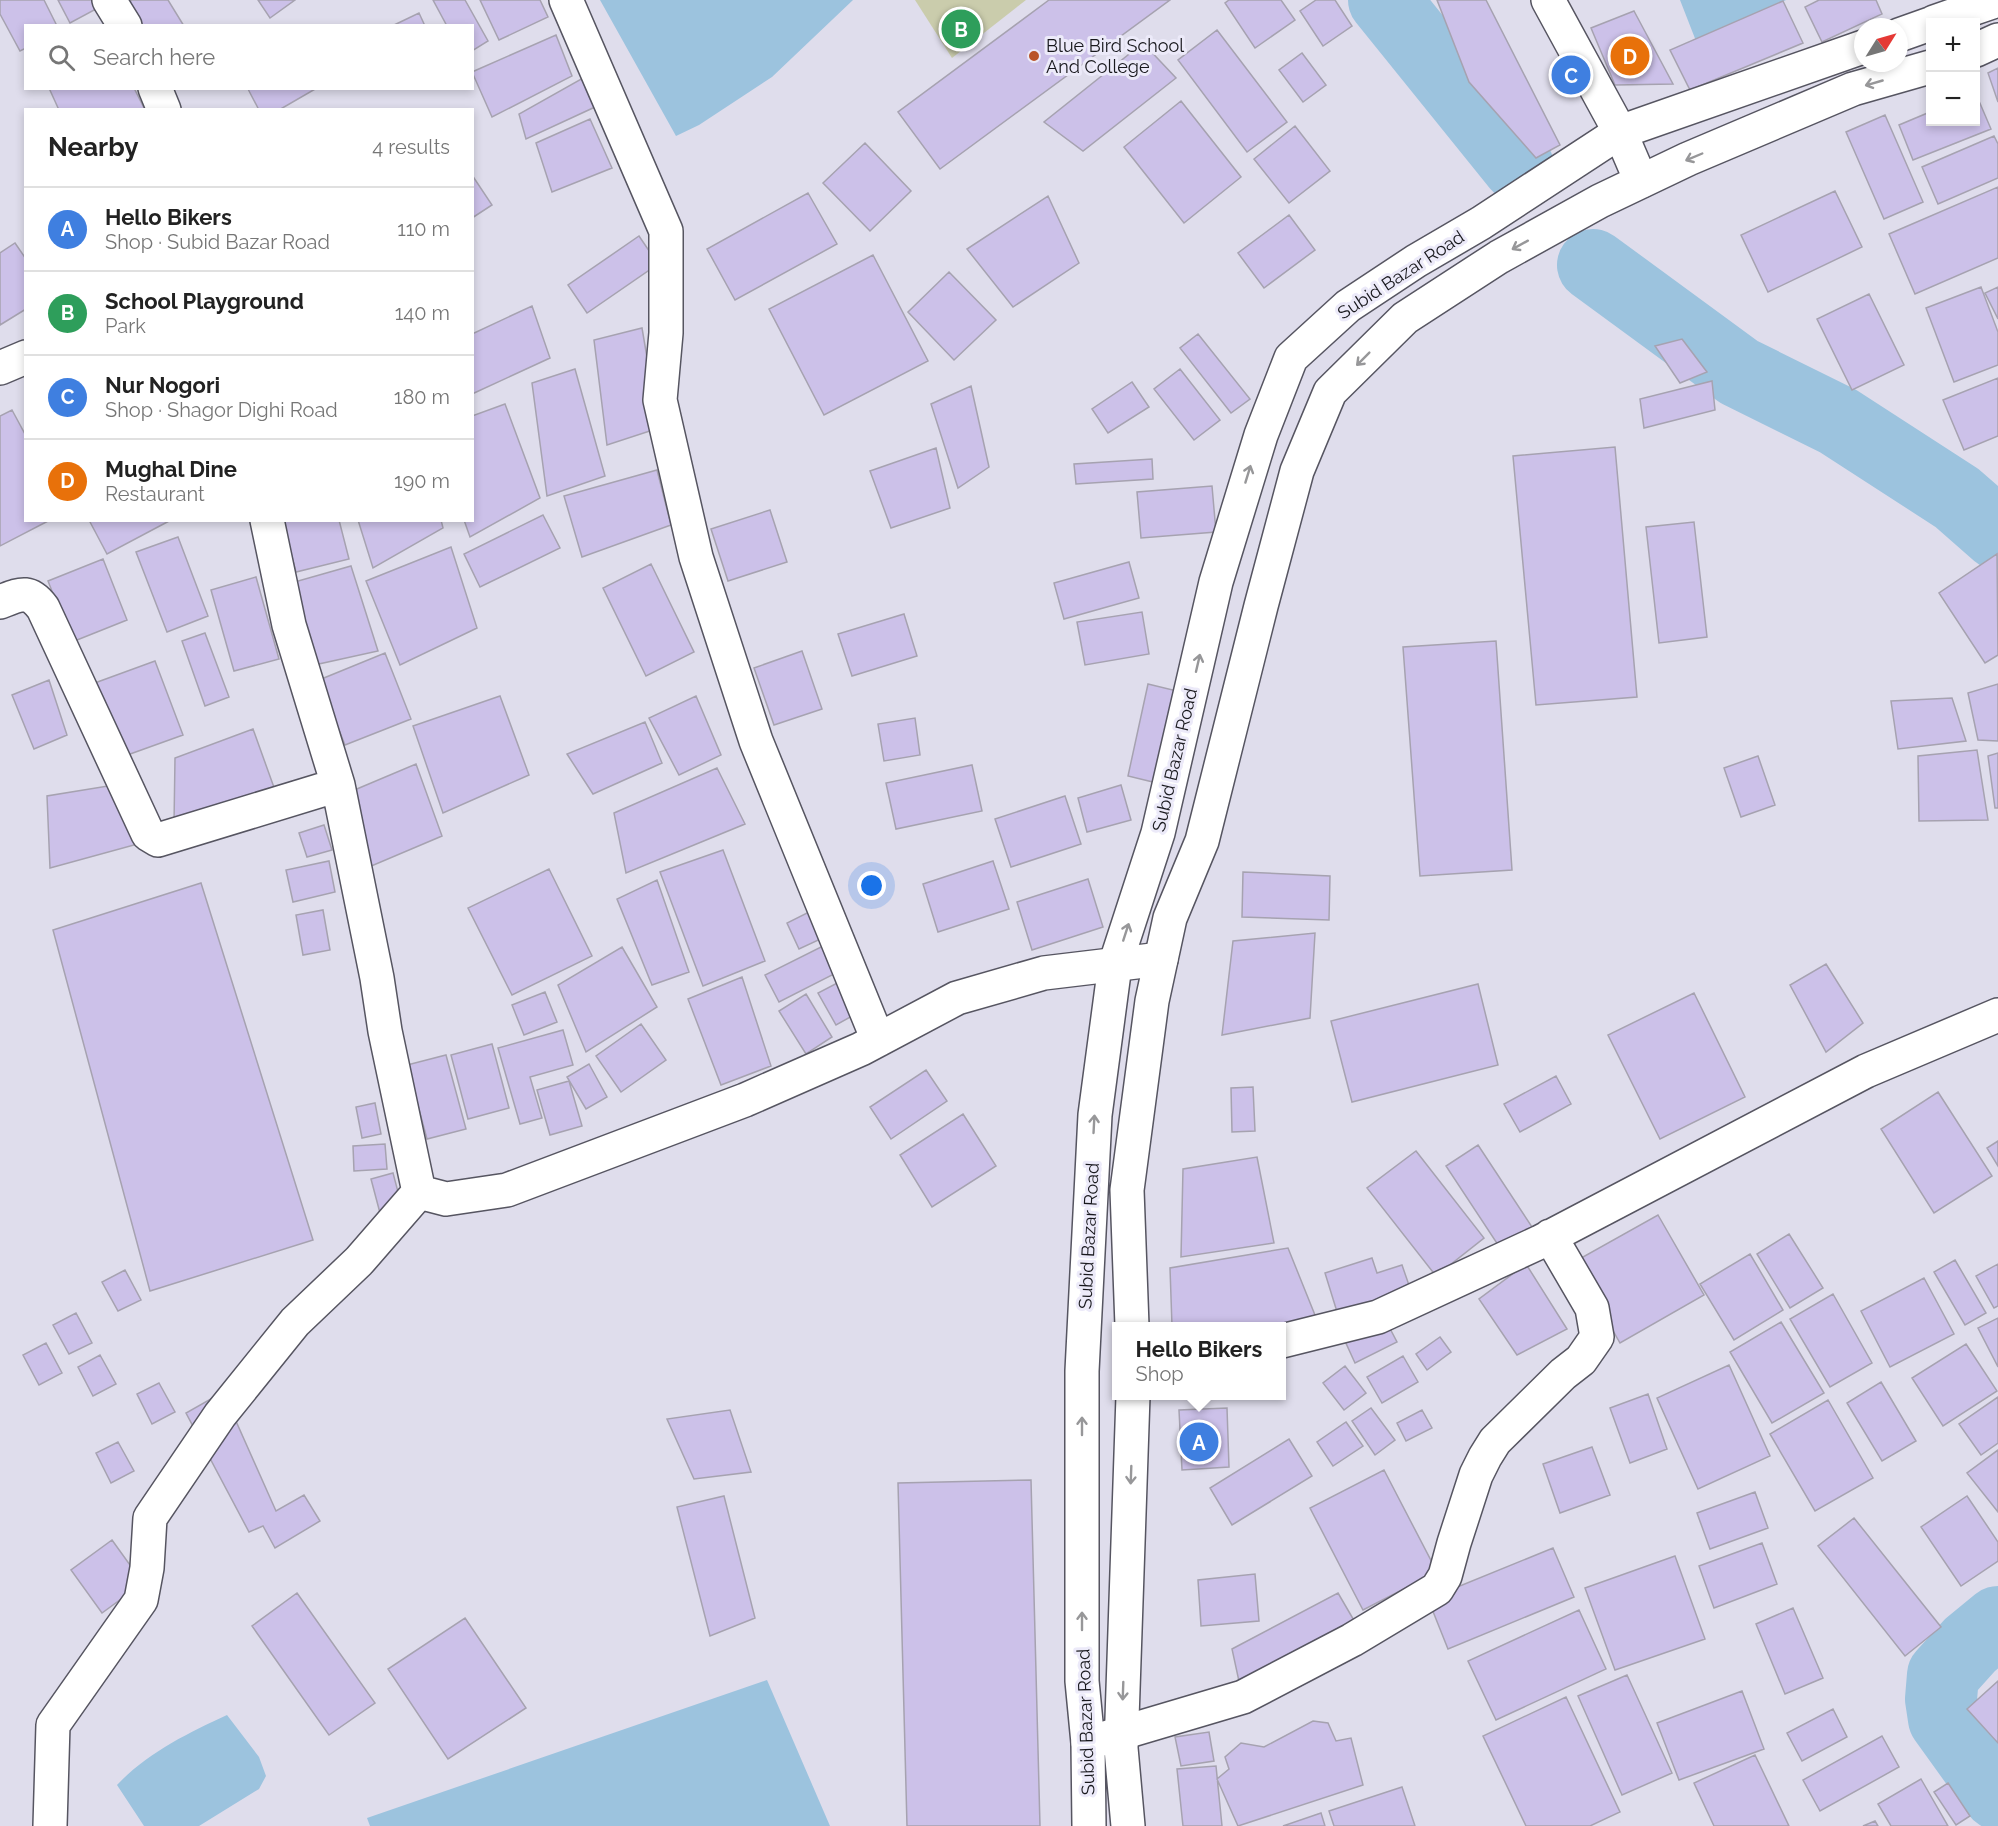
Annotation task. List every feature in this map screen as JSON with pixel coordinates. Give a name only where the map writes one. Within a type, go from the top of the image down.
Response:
[{"type":"street","points":[[109,0],[124,24]]},
{"type":"street","points":[[566,0],[666,231],[666,333],[660,400],[696,556],[756,741],[878,1040]]},
{"type":"street","points":[[1548,0],[1620,132],[1641,181]]},
{"type":"street","points":[[1947,18],[1998,0]]},
{"type":"street","points":[[1908,32],[1926,25]]},
{"type":"street","points":[[1980,48],[1998,40]]},
{"type":"street","name":"Subid Bazar Road","points":[[1089,1826],[1089,1743],[1082,1681],[1082,1371],[1095,1115],[1115,965],[1158,833],[1216,582],[1261,435],[1291,358],[1348,306],[1620,132],[1854,50]]},
{"type":"street","name":"Subid Bazar Road","points":[[1132,1322],[1127,1190],[1152,1001],[1170,918],[1194,866],[1202,841],[1297,471],[1330,392],[1405,318],[1499,257],[1600,201],[1853,89],[1926,68]]},
{"type":"street","points":[[155,90],[163,108]]},
{"type":"street","points":[[0,368],[24,358]]},
{"type":"street","points":[[267,522],[289,625],[338,785],[377,978],[385,1031],[419,1192]]},
{"type":"street","points":[[0,602],[27,594],[35,597],[43,608],[148,834],[158,840],[338,785]]},
{"type":"street","points":[[419,1192],[446,1199],[507,1190],[745,1100],[878,1040],[957,998],[1044,973],[1161,959]]},
{"type":"street","points":[[1286,1340],[1378,1317],[1550,1236],[1866,1071],[1998,1016]]},
{"type":"street","points":[[50,1826],[53,1725],[141,1600],[147,1568],[150,1518],[220,1415],[295,1322],[359,1261],[419,1192]]},
{"type":"street","points":[[1089,1743],[1243,1696],[1353,1640],[1437,1589],[1445,1576],[1476,1475],[1495,1441],[1581,1359],[1597,1337],[1592,1308],[1550,1236]]},
{"type":"street","name":"Subid Bazar Road","points":[[1128,1826],[1122,1733],[1133,1400]]},
{"type":"green space","points":[[915,0],[1026,0],[952,58]]},
{"type":"water","points":[[600,0],[853,0],[772,77],[699,125],[676,136]]},
{"type":"water","points":[[1680,0],[1786,0],[1696,41]]},
{"type":"water","points":[[767,1680],[830,1826],[370,1826],[367,1818]]},
{"type":"water","points":[[227,1715],[259,1757],[266,1776],[259,1789],[199,1826],[144,1826],[117,1785],[141,1763],[155,1754]]},
{"type":"building","points":[[0,0],[44,0],[56,24],[24,24],[24,49],[20,51],[0,14]]},
{"type":"building","points":[[58,0],[94,0],[98,8],[70,23]]},
{"type":"building","points":[[132,0],[168,0],[183,24],[136,24],[124,5]]},
{"type":"building","points":[[258,0],[295,0],[270,18]]},
{"type":"building","points":[[433,0],[465,0],[488,41],[474,50],[474,24],[446,24]]},
{"type":"building","points":[[480,0],[540,0],[548,17],[499,40]]},
{"type":"building","name":"Blue Bird School And College","points":[[1049,0],[1170,0],[940,169],[898,112]]},
{"type":"building","points":[[1229,0],[1281,0],[1295,20],[1255,48],[1225,3]]},
{"type":"building","points":[[1316,0],[1335,0],[1352,26],[1323,46],[1300,11]]},
{"type":"building","points":[[1437,0],[1486,0],[1560,145],[1536,158],[1469,82]]},
{"type":"building","points":[[1819,0],[1876,0],[1882,14],[1873,18],[1854,18],[1854,27],[1822,42],[1805,7]]},
{"type":"building","points":[[1783,1],[1803,43],[1690,90],[1670,50]]},
{"type":"building","points":[[1634,11],[1673,84],[1615,85],[1591,28]]},
{"type":"building","points":[[419,13],[424,24],[396,24]]},
{"type":"building","points":[[1217,30],[1287,122],[1247,152],[1178,60]]},
{"type":"building","points":[[556,35],[572,76],[492,117],[474,76],[474,71]]},
{"type":"building","points":[[1143,43],[1176,78],[1083,151],[1044,122]]},
{"type":"building","points":[[1302,53],[1326,85],[1303,102],[1279,70]]},
{"type":"building","points":[[1998,68],[1998,102],[1988,73]]},
{"type":"building","points":[[583,78],[595,107],[526,139],[519,114]]},
{"type":"building","points":[[50,90],[135,90],[144,108],[58,108]]},
{"type":"building","points":[[249,90],[314,90],[282,108],[258,108]]},
{"type":"building","points":[[1181,101],[1241,177],[1184,223],[1124,147]]},
{"type":"building","points":[[1980,103],[1991,129],[1913,160],[1899,125],[1926,114],[1926,126],[1980,126]]},
{"type":"building","points":[[1885,115],[1923,202],[1884,219],[1846,132]]},
{"type":"building","points":[[590,119],[612,168],[552,192],[536,143]]},
{"type":"building","points":[[1295,126],[1330,171],[1289,203],[1254,159]]},
{"type":"building","points":[[1994,136],[1998,144],[1998,178],[1938,204],[1922,167]]},
{"type":"building","points":[[865,143],[911,191],[870,231],[823,183]]},
{"type":"building","points":[[474,178],[492,205],[474,217]]},
{"type":"building","points":[[1998,187],[1998,258],[1915,294],[1889,234]]},
{"type":"building","points":[[1835,191],[1862,247],[1768,292],[1741,235]]},
{"type":"building","points":[[808,193],[837,244],[735,300],[707,249]]},
{"type":"building","points":[[1048,196],[1079,263],[1013,307],[967,249]]},
{"type":"building","points":[[1289,215],[1315,250],[1264,288],[1238,253]]},
{"type":"building","points":[[639,236],[658,264],[587,313],[568,285]]},
{"type":"building","points":[[15,243],[24,256],[24,310],[0,325],[0,253]]},
{"type":"building","points":[[873,255],[928,361],[824,415],[769,309]]},
{"type":"building","points":[[949,272],[996,320],[954,360],[908,312]]},
{"type":"building","points":[[1981,287],[1998,332],[1998,365],[1954,382],[1926,308]]},
{"type":"building","points":[[1998,287],[1998,319],[1985,293]]},
{"type":"building","points":[[1869,294],[1904,365],[1852,390],[1817,319]]},
{"type":"building","points":[[532,306],[550,358],[474,393],[474,333]]},
{"type":"building","points":[[642,328],[659,428],[607,445],[594,340]]},
{"type":"building","points":[[1198,334],[1250,399],[1231,413],[1180,348]]},
{"type":"building","points":[[1682,339],[1707,372],[1680,383],[1655,346]]},
{"type":"building","points":[[575,369],[605,476],[547,496],[532,383]]},
{"type":"building","points":[[1180,369],[1220,420],[1194,440],[1154,389]]},
{"type":"building","points":[[1998,378],[1998,436],[1964,450],[1943,400]]},
{"type":"building","points":[[1712,381],[1715,410],[1644,428],[1640,399]]},
{"type":"building","points":[[1132,382],[1149,407],[1108,433],[1092,409]]},
{"type":"building","points":[[971,386],[989,467],[958,488],[931,404]]},
{"type":"building","points":[[505,404],[540,498],[470,537],[465,522],[474,522],[474,415]]},
{"type":"building","points":[[12,410],[24,432],[24,522],[46,522],[0,546],[0,416]]},
{"type":"building","points":[[1615,447],[1637,697],[1536,705],[1513,456]]},
{"type":"building","points":[[936,448],[950,508],[891,528],[870,471]]},
{"type":"building","points":[[1152,459],[1153,479],[1076,484],[1074,464]]},
{"type":"building","points":[[657,470],[671,525],[582,557],[564,496]]},
{"type":"building","points":[[1212,486],[1216,532],[1141,538],[1137,492]]},
{"type":"building","points":[[770,510],[787,562],[728,581],[711,529]]},
{"type":"building","points":[[543,515],[560,548],[480,587],[464,554]]},
{"type":"building","points":[[90,522],[167,522],[107,554]]},
{"type":"building","points":[[283,522],[340,522],[349,559],[296,572]]},
{"type":"building","points":[[359,522],[442,522],[443,528],[373,568]]},
{"type":"building","points":[[1694,522],[1707,637],[1659,643],[1646,527]]},
{"type":"building","points":[[178,537],[208,616],[167,632],[136,552]]},
{"type":"building","points":[[451,547],[477,628],[400,665],[366,581]]},
{"type":"building","points":[[1997,554],[1998,655],[1985,663],[1939,593]]},
{"type":"building","points":[[103,559],[127,620],[72,642],[48,581]]},
{"type":"building","points":[[1129,562],[1139,598],[1064,619],[1054,583]]},
{"type":"building","points":[[651,564],[694,652],[646,676],[603,588]]},
{"type":"building","points":[[351,566],[378,651],[305,667],[291,583]]},
{"type":"building","points":[[256,577],[279,659],[234,671],[211,590]]},
{"type":"building","points":[[1142,612],[1149,654],[1085,665],[1077,622]]},
{"type":"building","points":[[904,614],[917,656],[852,676],[838,634]]},
{"type":"building","points":[[205,633],[229,697],[205,706],[182,641]]},
{"type":"building","points":[[1496,641],[1512,870],[1420,876],[1403,647]]},
{"type":"building","points":[[802,651],[822,709],[774,725],[754,668]]},
{"type":"building","points":[[385,653],[411,719],[345,745],[319,680]]},
{"type":"building","points":[[155,661],[183,735],[119,758],[92,684]]},
{"type":"building","points":[[49,680],[67,735],[34,749],[12,695]]},
{"type":"building","points":[[1148,684],[1177,691],[1157,783],[1128,776]]},
{"type":"building","points":[[1998,684],[1998,741],[1978,740],[1968,693]]},
{"type":"building","points":[[500,696],[529,775],[443,813],[413,726]]},
{"type":"building","points":[[696,696],[721,755],[679,775],[649,718]]},
{"type":"building","points":[[1952,698],[1966,741],[1898,749],[1891,701]]},
{"type":"building","points":[[915,718],[920,755],[884,761],[878,724]]},
{"type":"building","points":[[645,722],[662,763],[593,794],[567,754]]},
{"type":"building","points":[[253,729],[276,793],[174,824],[175,758]]},
{"type":"building","points":[[1977,750],[1988,820],[1919,821],[1918,756]]},
{"type":"building","points":[[1998,753],[1998,808],[1995,808],[1988,756]]},
{"type":"building","points":[[1758,756],[1775,805],[1741,817],[1724,768]]},
{"type":"building","points":[[416,764],[442,836],[369,867],[345,794]]},
{"type":"building","points":[[972,765],[982,811],[896,829],[886,783]]},
{"type":"building","points":[[717,768],[745,824],[626,873],[614,813]]},
{"type":"building","points":[[120,784],[134,845],[50,868],[47,796]]},
{"type":"building","points":[[1121,785],[1131,820],[1087,832],[1078,798]]},
{"type":"building","points":[[1065,796],[1081,844],[1011,867],[995,819]]},
{"type":"building","points":[[324,825],[332,850],[307,857],[299,833]]},
{"type":"building","points":[[723,850],[765,961],[703,986],[660,872]]},
{"type":"building","points":[[329,861],[335,892],[293,902],[286,870]]},
{"type":"building","points":[[993,861],[1009,909],[938,932],[923,884]]},
{"type":"building","points":[[549,869],[592,956],[512,995],[468,908]]},
{"type":"building","points":[[1243,872],[1330,876],[1329,920],[1242,917]]},
{"type":"building","points":[[1088,879],[1103,927],[1032,950],[1017,902]]},
{"type":"building","points":[[657,880],[689,972],[652,985],[617,899]]},
{"type":"building","points":[[201,883],[313,1240],[150,1291],[53,930]]},
{"type":"building","points":[[323,910],[330,950],[303,955],[296,915]]},
{"type":"building","points":[[813,910],[825,937],[799,949],[787,923]]},
{"type":"building","points":[[1315,933],[1310,1018],[1222,1035],[1233,941]]},
{"type":"building","points":[[825,945],[838,972],[779,1002],[765,975]]},
{"type":"building","points":[[622,947],[657,1007],[586,1052],[558,985]]},
{"type":"building","points":[[1826,964],[1863,1023],[1826,1052],[1790,985]]},
{"type":"building","points":[[742,977],[771,1066],[721,1085],[688,999]]},
{"type":"building","points":[[843,980],[861,1011],[836,1025],[818,993]]},
{"type":"building","points":[[1478,984],[1498,1065],[1352,1102],[1331,1021]]},
{"type":"building","points":[[545,992],[557,1022],[524,1035],[512,1005]]},
{"type":"building","points":[[1694,993],[1745,1097],[1660,1139],[1608,1035]]},
{"type":"building","points":[[806,994],[832,1037],[806,1054],[779,1011]]},
{"type":"building","points":[[641,1024],[666,1060],[621,1092],[596,1056]]},
{"type":"building","points":[[563,1030],[573,1065],[530,1077],[542,1118],[520,1124],[498,1048]]},
{"type":"building","points":[[492,1044],[509,1108],[468,1119],[451,1055]]},
{"type":"building","points":[[446,1055],[466,1129],[427,1139],[407,1065]]},
{"type":"building","points":[[589,1064],[607,1097],[586,1109],[567,1077]]},
{"type":"building","points":[[926,1070],[947,1101],[891,1139],[870,1107]]},
{"type":"building","points":[[1556,1076],[1571,1104],[1520,1132],[1504,1104]]},
{"type":"building","points":[[569,1081],[582,1126],[550,1135],[537,1090]]},
{"type":"building","points":[[1253,1087],[1255,1131],[1232,1132],[1231,1088]]},
{"type":"building","points":[[1938,1092],[1992,1176],[1934,1213],[1881,1129]]},
{"type":"building","points":[[375,1103],[381,1134],[362,1138],[356,1107]]},
{"type":"building","points":[[963,1114],[996,1166],[932,1207],[900,1155]]},
{"type":"building","points":[[1998,1141],[1998,1166],[1987,1148]]},
{"type":"building","points":[[385,1144],[387,1169],[354,1171],[353,1146]]},
{"type":"building","points":[[1478,1145],[1536,1233],[1504,1254],[1446,1166]]},
{"type":"building","points":[[1416,1151],[1484,1238],[1436,1276],[1367,1188]]},
{"type":"building","points":[[1257,1157],[1274,1243],[1181,1257],[1183,1169]]},
{"type":"building","points":[[393,1173],[402,1207],[380,1213],[371,1179]]},
{"type":"building","points":[[1658,1215],[1704,1295],[1620,1343],[1574,1262]]},
{"type":"building","points":[[1789,1234],[1823,1288],[1790,1308],[1757,1254]]},
{"type":"building","points":[[1288,1248],[1319,1325],[1286,1325],[1286,1322],[1172,1322],[1170,1268]]},
{"type":"building","points":[[1750,1254],[1783,1310],[1734,1340],[1700,1284]]},
{"type":"building","points":[[1372,1258],[1377,1273],[1402,1265],[1411,1291],[1338,1315],[1325,1273]]},
{"type":"building","points":[[1955,1260],[1986,1313],[1965,1325],[1934,1272]]},
{"type":"building","points":[[1526,1264],[1567,1329],[1517,1355],[1479,1299]]},
{"type":"building","points":[[1998,1264],[1998,1306],[1994,1308],[1976,1276]]},
{"type":"building","points":[[125,1270],[141,1300],[118,1311],[102,1282]]},
{"type":"building","points":[[1924,1278],[1954,1334],[1890,1367],[1861,1311]]},
{"type":"building","points":[[1833,1294],[1872,1363],[1830,1387],[1790,1319]]},
{"type":"building","points":[[76,1313],[92,1343],[69,1354],[53,1325]]},
{"type":"building","points":[[1998,1318],[1998,1367],[1978,1328]]},
{"type":"building","points":[[1386,1321],[1397,1342],[1355,1363],[1345,1341]]},
{"type":"building","points":[[1781,1322],[1824,1393],[1772,1423],[1730,1352]]},
{"type":"building","points":[[1440,1337],[1451,1352],[1427,1370],[1416,1354]]},
{"type":"building","points":[[46,1343],[62,1373],[39,1385],[23,1355]]},
{"type":"building","points":[[1966,1344],[1997,1391],[1943,1426],[1912,1378]]},
{"type":"building","points":[[100,1355],[116,1384],[93,1396],[78,1367]]},
{"type":"building","points":[[1403,1356],[1418,1382],[1382,1403],[1367,1377]]},
{"type":"building","points":[[1729,1365],[1770,1456],[1698,1489],[1657,1398]]},
{"type":"building","points":[[1345,1366],[1366,1393],[1344,1410],[1323,1383]]},
{"type":"building","points":[[1881,1382],[1916,1441],[1882,1461],[1847,1403]]},
{"type":"building","points":[[159,1383],[175,1412],[152,1424],[137,1394]]},
{"type":"building","points":[[223,1392],[276,1511],[304,1495],[320,1521],[275,1548],[263,1526],[249,1532],[186,1413]]},
{"type":"building","points":[[1648,1394],[1667,1449],[1630,1463],[1610,1408]]},
{"type":"building","points":[[1998,1397],[1998,1443],[1981,1455],[1959,1424]]},
{"type":"building","points":[[1828,1400],[1873,1478],[1815,1511],[1770,1434]]},
{"type":"building","points":[[1227,1408],[1229,1467],[1182,1470],[1179,1410]]},
{"type":"building","points":[[1371,1408],[1395,1440],[1375,1455],[1352,1421]]},
{"type":"building","points":[[730,1410],[751,1472],[694,1479],[667,1419]]},
{"type":"building","points":[[1422,1410],[1432,1428],[1406,1441],[1397,1423]]},
{"type":"building","points":[[1346,1422],[1363,1446],[1333,1466],[1317,1442]]},
{"type":"building","points":[[1289,1439],[1312,1476],[1232,1525],[1210,1488]]},
{"type":"building","points":[[118,1442],[134,1471],[111,1483],[96,1453]]},
{"type":"building","points":[[1592,1447],[1610,1495],[1560,1513],[1543,1464]]},
{"type":"building","points":[[1998,1450],[1998,1512],[1967,1473]]},
{"type":"building","points":[[1384,1470],[1437,1572],[1363,1610],[1310,1508]]},
{"type":"building","points":[[1031,1480],[1040,1826],[907,1826],[898,1483]]},
{"type":"building","points":[[1755,1492],[1768,1528],[1710,1549],[1697,1513]]},
{"type":"building","points":[[724,1496],[755,1618],[710,1636],[677,1507]]},
{"type":"building","points":[[1967,1496],[1998,1542],[1998,1561],[1961,1586],[1921,1527]]},
{"type":"building","points":[[1854,1518],[1941,1627],[1905,1656],[1818,1546]]},
{"type":"building","points":[[112,1540],[143,1583],[102,1613],[71,1570]]},
{"type":"building","points":[[1762,1543],[1777,1584],[1714,1608],[1699,1566]]},
{"type":"building","points":[[1553,1548],[1574,1597],[1448,1649],[1428,1599]]},
{"type":"building","points":[[1675,1556],[1705,1639],[1615,1670],[1585,1588]]},
{"type":"building","points":[[1255,1574],[1259,1621],[1201,1626],[1198,1580]]},
{"type":"building","points":[[297,1593],[375,1703],[329,1735],[252,1626]]},
{"type":"building","points":[[1338,1593],[1359,1629],[1240,1686],[1232,1649]]},
{"type":"building","points":[[1793,1608],[1823,1678],[1785,1694],[1756,1624]]},
{"type":"building","points":[[1579,1610],[1606,1669],[1496,1720],[1468,1661]]},
{"type":"building","points":[[465,1618],[526,1708],[448,1759],[388,1669]]},
{"type":"building","points":[[1627,1675],[1672,1773],[1622,1795],[1578,1696]]},
{"type":"building","points":[[1998,1681],[1998,1743],[1967,1709]]},
{"type":"building","points":[[1742,1691],[1764,1749],[1679,1780],[1657,1723]]},
{"type":"building","points":[[1566,1697],[1620,1812],[1590,1826],[1526,1826],[1483,1736]]},
{"type":"building","points":[[1833,1709],[1847,1737],[1802,1761],[1787,1733]]},
{"type":"building","points":[[1313,1721],[1328,1723],[1336,1741],[1351,1738],[1363,1785],[1238,1826],[1217,1779],[1229,1769],[1225,1757],[1241,1743],[1264,1747]]},
{"type":"building","points":[[1209,1732],[1214,1761],[1181,1766],[1175,1737]]},
{"type":"building","points":[[1882,1736],[1899,1767],[1820,1811],[1803,1780]]},
{"type":"building","points":[[1755,1755],[1789,1826],[1714,1826],[1694,1783]]},
{"type":"building","points":[[1216,1766],[1222,1826],[1183,1826],[1177,1769]]},
{"type":"building","points":[[1921,1779],[1948,1826],[1891,1826],[1878,1804]]},
{"type":"building","points":[[1948,1783],[1970,1816],[1956,1825],[1934,1792]]},
{"type":"building","points":[[1402,1787],[1415,1826],[1334,1826],[1329,1811]]},
{"type":"building","points":[[1321,1813],[1325,1826],[1283,1826]]},
{"type":"building","points":[[1875,1821],[1878,1826],[1863,1826]]},
{"type":"waterway","points":[[1384,0],[1518,166]]},
{"type":"waterway","points":[[1593,265],[1739,372],[1838,421],[1957,498],[1998,534]]},
{"type":"waterway","points":[[1998,1622],[1970,1645],[1943,1675],[1941,1699],[1944,1719],[1998,1794]]},
{"type":"place","name":"School Playground","points":[[961,29]]},
{"type":"place","name":"Blue Bird School And College","points":[[1034,56]]},
{"type":"place","name":"Mughal Dine","points":[[1630,56]]},
{"type":"place","name":"Nur Nogori","points":[[1571,75]]},
{"type":"place","name":"Hello Bikers","points":[[1199,1442]]}]
